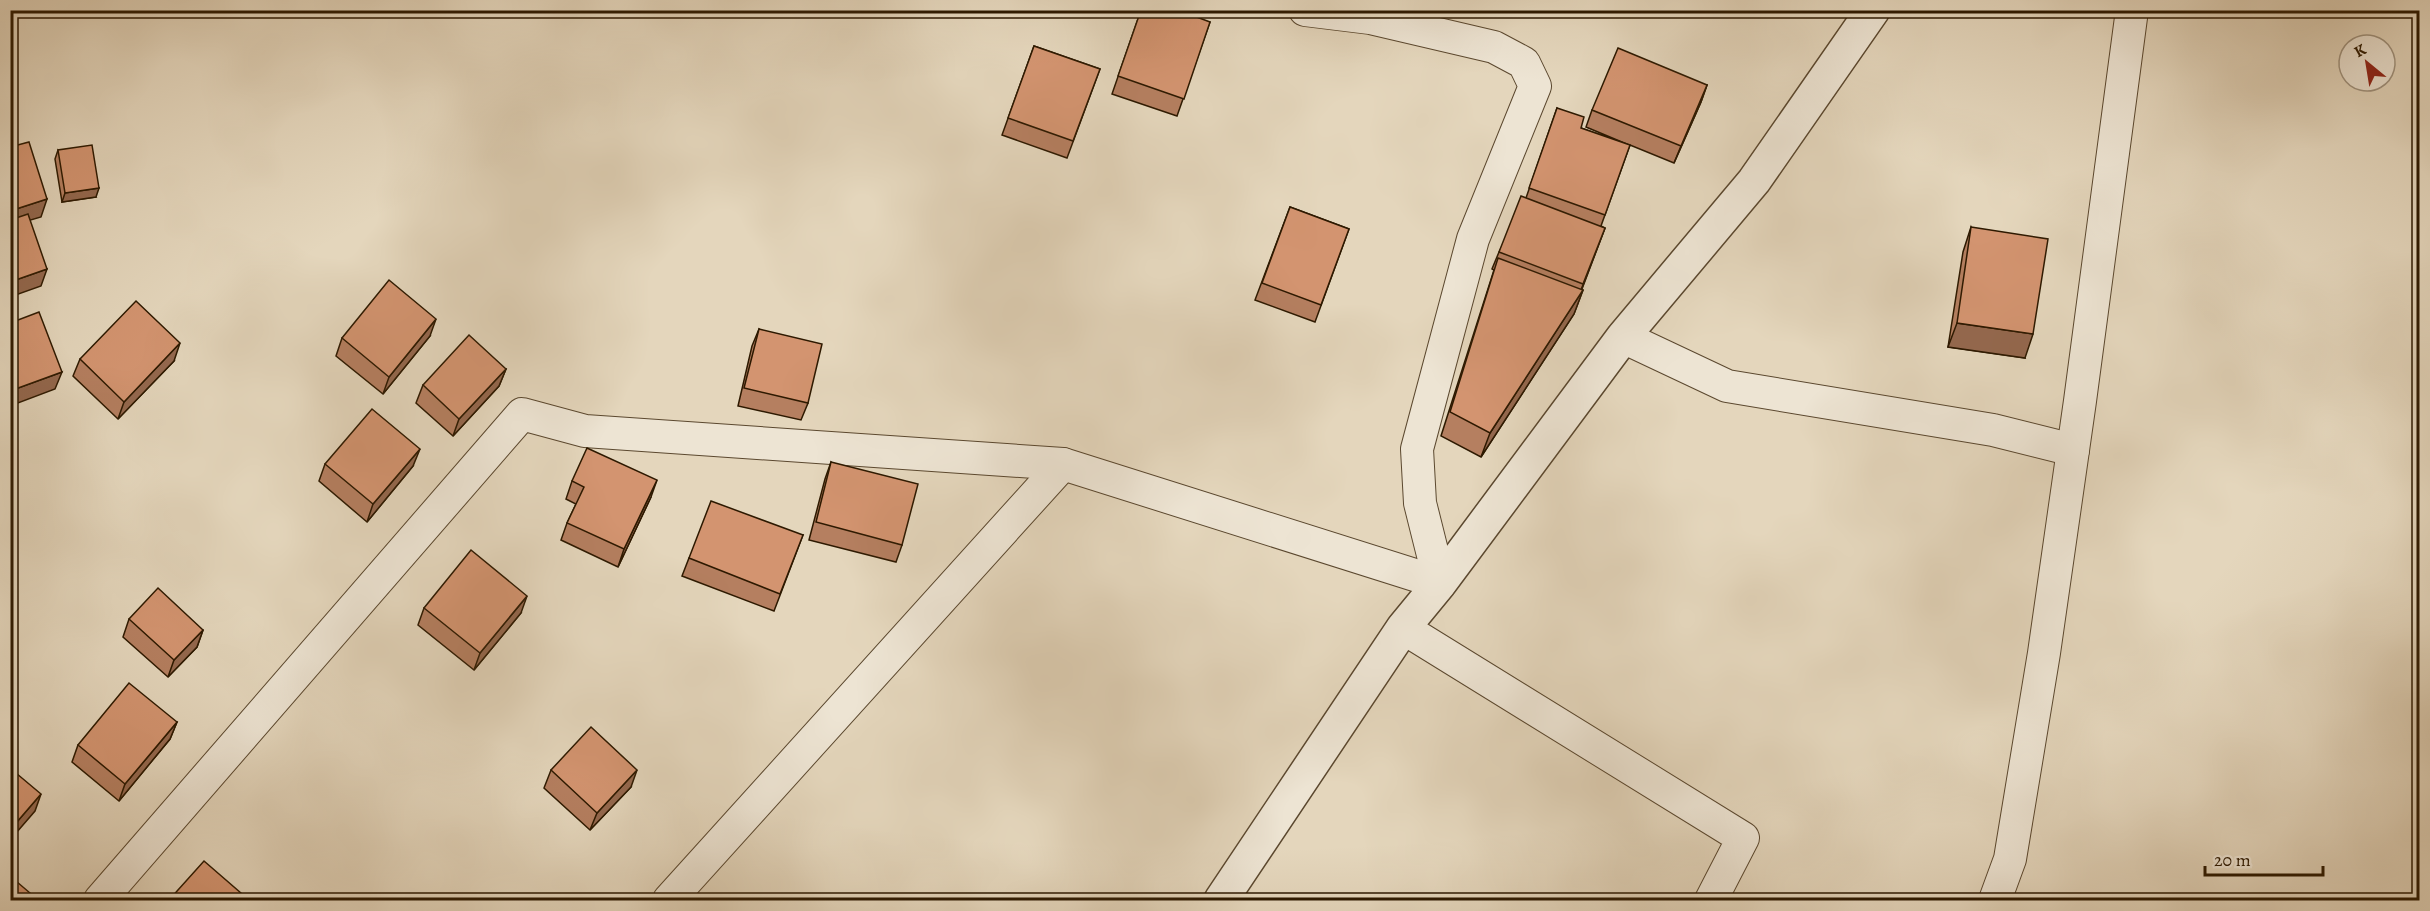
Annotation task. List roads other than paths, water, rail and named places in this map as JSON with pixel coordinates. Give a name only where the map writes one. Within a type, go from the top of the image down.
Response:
[{"type":"street","points":[[1305,10],[1370,18],[1494,47],[1524,63],[1535,86],[1473,239],[1417,449],[1420,503],[1440,583]]},
{"type":"street","points":[[1221,900],[1403,628],[1440,583],[1623,337],[1754,181],[1873,10]]},
{"type":"street","points":[[1995,900],[2010,859],[2044,652],[2132,10]]},
{"type":"street","points":[[1623,337],[1727,386],[1993,430],[2073,450]]},
{"type":"street","points":[[100,900],[522,414],[585,431],[1064,464],[1440,583]]},
{"type":"street","points":[[669,900],[1064,464]]},
{"type":"street","points":[[1403,628],[1743,838],[1711,900]]}]
